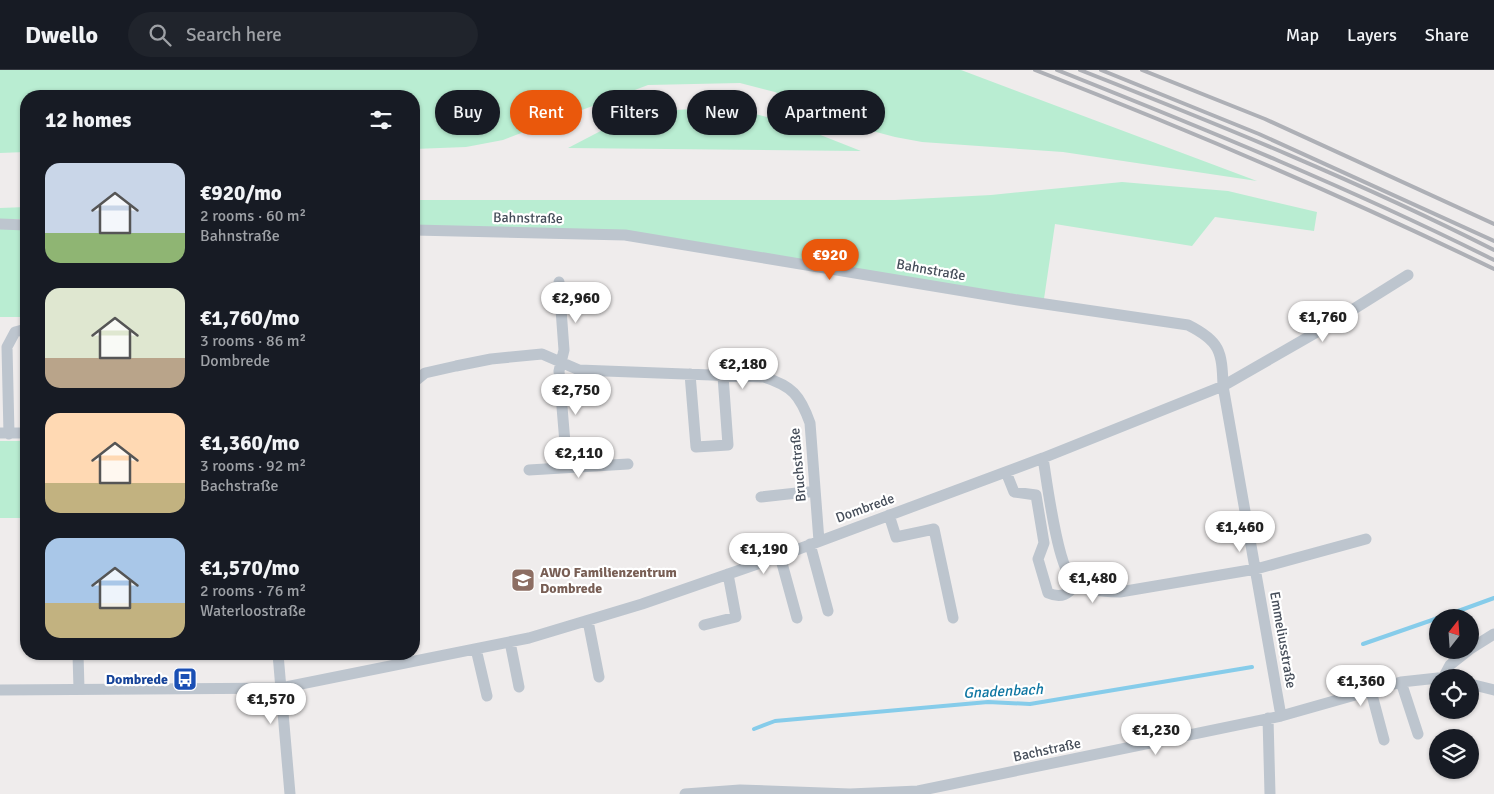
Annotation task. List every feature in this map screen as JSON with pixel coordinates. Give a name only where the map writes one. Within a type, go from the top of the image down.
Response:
[{"type":"street","points":[[0,224],[20,225]]},
{"type":"street","name":"Bahnstraße","points":[[420,230],[625,235],[1018,300],[1188,325],[1208,336],[1217,347],[1222,368],[1223,386]]},
{"type":"street","name":"Dombrede","points":[[420,656],[476,649],[510,642],[588,621],[780,556],[1043,458],[1223,386],[1317,332],[1408,275]]},
{"type":"street","points":[[559,282],[564,350],[558,371],[567,467]]},
{"type":"street","points":[[20,331],[15,332],[7,347],[5,433],[20,433]]},
{"type":"street","name":"Bruchstraße","points":[[420,377],[425,373],[491,359],[542,354],[578,370],[764,378],[782,383],[795,392],[804,406],[810,423],[815,491],[815,543],[828,611]]},
{"type":"street","points":[[690,374],[696,447],[728,445],[723,376]]},
{"type":"street","name":"Emmeliusstraße","points":[[1223,386],[1281,716]]},
{"type":"street","points":[[1043,458],[1062,559],[1069,576],[1082,587],[1101,592],[1120,592],[1256,569],[1366,539]]},
{"type":"street","points":[[529,470],[628,464]]},
{"type":"street","points":[[1006,472],[1014,492],[1036,495],[1049,491]]},
{"type":"street","points":[[761,497],[815,491]]},
{"type":"street","points":[[1036,495],[1044,544],[1038,559],[1048,593],[1056,597],[1064,596],[1078,583]]},
{"type":"street","points":[[889,515],[896,537],[934,529],[953,618]]},
{"type":"street","points":[[1044,544],[1058,540]]},
{"type":"street","points":[[780,556],[796,618]]},
{"type":"street","points":[[704,624],[736,617],[728,574]]},
{"type":"street","points":[[588,621],[599,677]]},
{"type":"street","points":[[1479,644],[1494,634]]},
{"type":"street","points":[[510,642],[518,688]]},
{"type":"street","points":[[476,649],[487,696]]},
{"type":"street","points":[[1448,669],[1458,659]]},
{"type":"street","points":[[78,660],[79,689]]},
{"type":"street","points":[[279,660],[290,794]]},
{"type":"street","name":"Dombrede","points":[[0,690],[281,688],[398,660]]},
{"type":"street","name":"Bachstraße","points":[[685,794],[740,790],[850,794],[918,791],[1281,716],[1401,682],[1429,679]]},
{"type":"street","points":[[1401,682],[1418,734]]},
{"type":"street","points":[[1479,686],[1494,690]]},
{"type":"street","points":[[1371,691],[1384,740]]},
{"type":"street","points":[[1268,718],[1270,794]]},
{"type":"green space","points":[[0,70],[961,70],[1257,181],[1063,152],[922,142],[895,137],[885,134],[885,90],[767,90],[740,83],[648,85],[635,90],[592,90],[592,106],[582,110],[582,90],[510,90],[510,135],[516,135],[503,140],[466,147],[420,149],[420,90],[20,90],[20,152],[0,153]]},
{"type":"green space","points":[[687,109],[687,135],[757,135],[757,115],[767,117],[767,135],[820,135],[861,151],[568,148],[593,135],[677,135],[677,110]]},
{"type":"green space","points":[[1122,182],[1228,191],[1317,212],[1314,231],[1215,217],[1192,246],[1055,224],[1044,299],[625,235],[420,229],[420,200],[895,200],[991,195]]},
{"type":"green space","points":[[20,207],[20,219],[0,219],[0,208]]},
{"type":"green space","points":[[0,229],[20,229],[20,317],[0,317]]},
{"type":"green space","points":[[0,441],[20,441],[20,518],[0,518]]},
{"type":"waterway","name":"Gnadenbach","points":[[1464,609],[1494,598]]},
{"type":"waterway","name":"Gnadenbach","points":[[1363,644],[1429,621]]},
{"type":"waterway","name":"Gnadenbach","points":[[754,729],[775,721],[988,702],[1030,704],[1252,667]]},
{"type":"railway","points":[[1035,70],[1267,165],[1494,269]]},
{"type":"railway","points":[[1057,70],[1223,137],[1332,184],[1494,260]]},
{"type":"railway","points":[[1080,70],[1289,155],[1392,201],[1494,250]]},
{"type":"railway","points":[[1101,70],[1259,134],[1494,241]]},
{"type":"railway","points":[[1142,70],[1265,119],[1494,224]]},
{"type":"place","name":"AWO Familienzentrum Dombrede","points":[[523,580]]},
{"type":"place","name":"Dombrede","points":[[185,679]]}]
